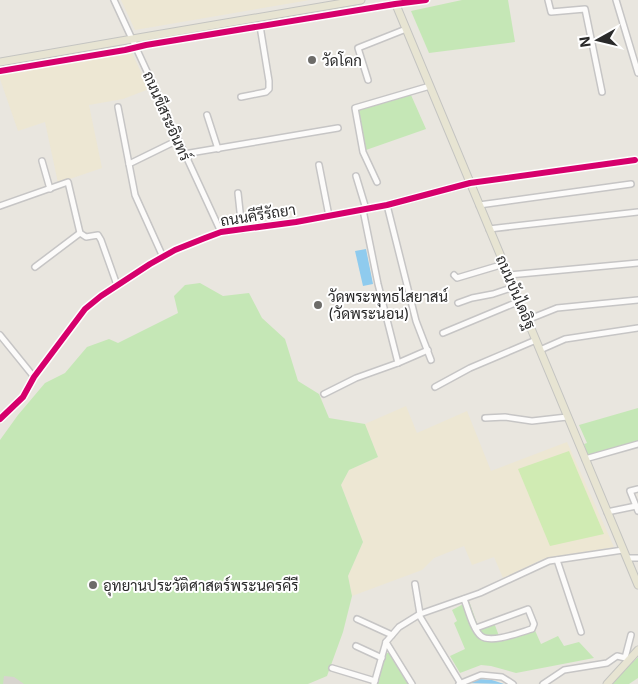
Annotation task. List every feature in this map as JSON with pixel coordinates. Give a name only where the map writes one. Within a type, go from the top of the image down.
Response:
[{"type":"main road","points":[[5,64],[86,47],[361,0]]},
{"type":"main road","name":"ถนนบันไดอิฐ","points":[[394,2],[638,585]]},
{"type":"main road","points":[[607,684],[638,650]]},
{"type":"street","name":"ถนนขีสระอินทร์","points":[[114,0],[221,232]]},
{"type":"street","points":[[0,71],[5,64],[88,56],[394,2],[426,0]]},
{"type":"street","points":[[548,0],[551,12],[585,9],[602,92]]},
{"type":"street","points":[[616,0],[638,73]]},
{"type":"street","points":[[241,98],[266,92],[269,89],[260,26]]},
{"type":"street","points":[[368,80],[358,48],[406,29]]},
{"type":"street","points":[[86,47],[88,56]]},
{"type":"street","points":[[377,182],[363,152],[355,108],[430,86]]},
{"type":"street","points":[[118,107],[135,195],[163,257]]},
{"type":"street","points":[[207,115],[218,149]]},
{"type":"street","points":[[184,154],[338,128]]},
{"type":"street","points":[[129,164],[178,140]]},
{"type":"street","name":"ถนนคีรีรัถยา","points":[[0,419],[22,397],[34,377],[85,309],[101,296],[175,250],[221,232],[365,210],[470,182],[635,160]]},
{"type":"street","points":[[42,161],[50,188]]},
{"type":"street","points":[[319,165],[329,216]]},
{"type":"street","points":[[356,176],[365,210],[378,284],[398,363]]},
{"type":"street","points":[[0,206],[68,182],[80,232],[86,237],[98,235],[117,286]]},
{"type":"street","points":[[479,205],[631,184]]},
{"type":"street","points":[[238,193],[242,230]]},
{"type":"street","points":[[387,205],[416,321],[431,360]]},
{"type":"street","points":[[489,229],[638,212]]},
{"type":"street","points":[[34,267],[80,232]]},
{"type":"street","points":[[509,275],[638,263]]},
{"type":"street","points":[[454,275],[457,278],[504,264]]},
{"type":"street","points":[[458,303],[514,287]]},
{"type":"street","points":[[527,320],[557,308],[638,300]]},
{"type":"street","points":[[443,333],[520,301]]},
{"type":"street","points":[[540,350],[565,339],[638,328]]},
{"type":"street","points":[[0,335],[34,377]]},
{"type":"street","points":[[435,387],[470,368],[536,340]]},
{"type":"street","points":[[324,394],[356,378],[428,350]]},
{"type":"street","points":[[485,418],[532,420],[567,417]]},
{"type":"street","points":[[586,459],[638,444]]},
{"type":"street","points":[[608,512],[637,508],[630,491],[638,490]]},
{"type":"street","points":[[332,668],[374,683],[386,642],[399,627],[419,614],[480,593],[544,563],[623,550]]},
{"type":"street","points":[[627,558],[638,558]]},
{"type":"street","points":[[557,560],[580,632]]},
{"type":"street","points":[[415,584],[419,614],[460,684],[481,675],[502,677],[512,684]]},
{"type":"street","points":[[464,599],[476,628],[481,636],[487,639],[496,639],[532,629],[534,624],[530,612],[525,610],[476,628]]},
{"type":"street","points":[[357,619],[392,635]]},
{"type":"street","points":[[543,684],[564,670],[607,663],[617,656],[628,659],[630,635]]},
{"type":"street","points":[[386,642],[412,684]]},
{"type":"street","points":[[356,646],[382,658]]},
{"type":"shaded area","points":[[121,0],[310,0],[135,30]]},
{"type":"shaded area","points":[[131,51],[149,89],[123,99],[89,105],[102,168],[58,183],[45,122],[18,131],[0,79],[0,74]]},
{"type":"shaded area","points":[[406,406],[417,433],[467,411],[491,471],[567,442],[614,547],[543,559],[503,578],[494,557],[472,565],[464,546],[434,558],[422,570],[352,596],[348,576],[363,542],[341,485],[349,470],[378,457],[365,424]]},
{"type":"shaded area","points":[[4,676],[14,677],[24,684],[3,684]]},
{"type":"green space","points":[[462,0],[508,0],[515,42],[429,53],[411,11]]},
{"type":"green space","points":[[411,95],[426,129],[366,150],[358,110]]},
{"type":"green space","points":[[200,283],[223,296],[249,293],[262,318],[285,339],[298,381],[319,394],[329,418],[365,424],[378,457],[349,470],[341,485],[363,542],[348,576],[352,596],[343,632],[327,676],[308,684],[0,684],[0,440],[45,383],[65,373],[87,347],[109,339],[118,343],[178,313],[174,296],[185,285]]},
{"type":"green space","points":[[638,408],[638,444],[588,457],[584,444],[587,443],[579,425]]},
{"type":"green space","points":[[569,451],[604,534],[550,546],[518,469]]},
{"type":"green space","points":[[469,601],[478,626],[493,620],[499,636],[533,626],[541,644],[558,636],[564,646],[579,642],[594,658],[516,673],[481,665],[460,673],[450,656],[465,649],[454,623],[457,621],[452,610]]},
{"type":"green space","points":[[385,653],[389,653],[408,684],[377,684]]},
{"type":"green space","points":[[638,657],[638,678],[629,684],[611,684]]},
{"type":"water","points":[[366,249],[373,284],[363,286],[355,251]]},
{"type":"water","points":[[479,679],[492,680],[504,684],[467,683]]},
{"type":"cycle path","points":[[0,71],[146,45],[426,0]]},
{"type":"cycle path","points":[[0,419],[23,397],[34,377],[85,309],[101,296],[175,250],[221,232],[296,222],[387,205],[470,183],[635,160]]},
{"type":"place","name":"วัดโคก","points":[[312,60]]},
{"type":"place","name":"วัดพระพุทธไสยาสน์ (วัดพระนอน)","points":[[318,305]]},
{"type":"place","name":"อุทยานประวัติศาสตร์พระนครคีรี","points":[[93,585]]}]
